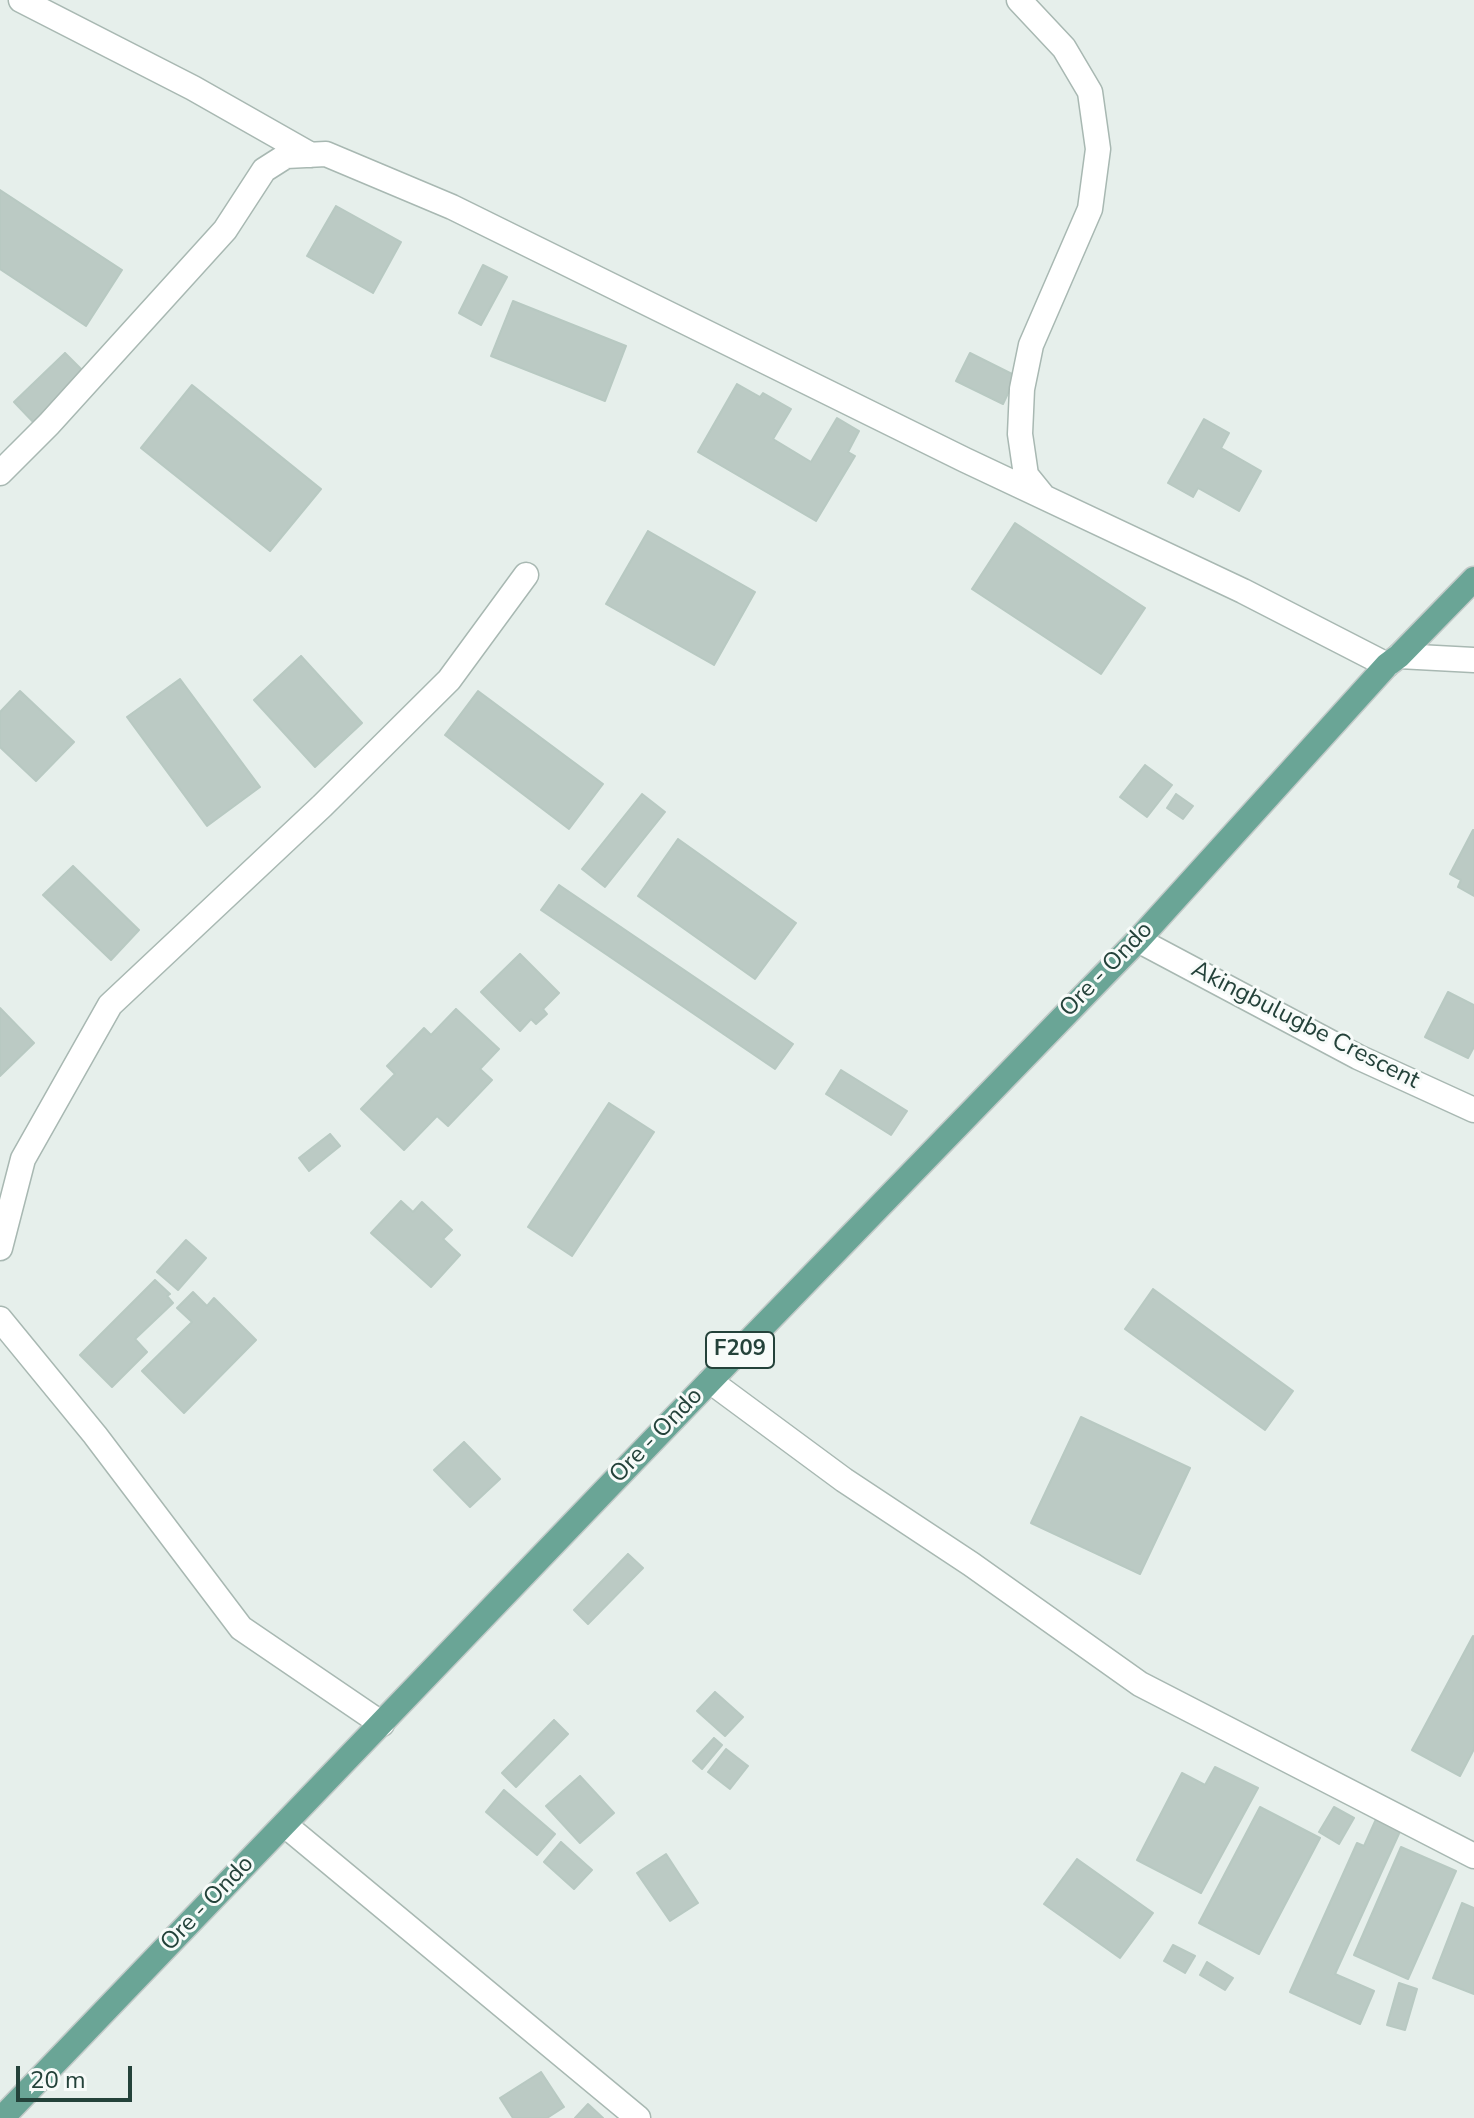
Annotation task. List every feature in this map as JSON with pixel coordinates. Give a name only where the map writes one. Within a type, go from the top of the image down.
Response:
[{"type":"main road","name":"Ore - Ondo","points":[[2,2118],[1138,940],[1393,661],[1474,579]]},
{"type":"street","points":[[21,0],[193,88],[311,155]]},
{"type":"street","points":[[1019,0],[1064,48],[1090,92],[1098,149],[1090,209],[1031,345],[1022,389],[1020,434],[1026,475],[1045,498]]},
{"type":"street","points":[[0,473],[49,424],[225,230],[264,170],[286,156],[326,154],[452,207],[1045,498],[1393,661],[1474,660]]},
{"type":"street","points":[[0,1248],[23,1159],[110,1005],[322,806],[449,680],[526,575]]},
{"type":"street","name":"Akingbulugbe Crescent","points":[[1138,940],[1358,1057],[1474,1110]]},
{"type":"street","points":[[0,1319],[95,1435],[241,1628],[382,1724]]},
{"type":"street","points":[[710,1381],[844,1480],[971,1564],[1140,1684],[1474,1856]]},
{"type":"street","points":[[285,1825],[638,2118]]},
{"type":"building","points":[[0,190],[122,270],[86,326],[0,269]]},
{"type":"building","points":[[336,206],[401,242],[373,293],[307,256]]},
{"type":"building","points":[[483,265],[507,277],[481,325],[459,313]]},
{"type":"building","points":[[513,301],[626,346],[605,401],[491,356]]},
{"type":"building","points":[[65,353],[87,375],[36,425],[14,402]]},
{"type":"building","points":[[970,353],[1016,376],[1003,404],[956,381]]},
{"type":"building","points":[[737,384],[760,397],[763,393],[791,409],[773,439],[811,462],[837,418],[859,431],[848,452],[855,456],[816,521],[698,452]]},
{"type":"building","points":[[192,385],[321,489],[270,551],[141,448]]},
{"type":"building","points":[[1204,419],[1229,433],[1221,448],[1261,471],[1239,511],[1198,488],[1193,497],[1168,483]]},
{"type":"building","points":[[1015,523],[1145,608],[1101,674],[972,589]]},
{"type":"building","points":[[648,531],[755,592],[714,665],[606,604]]},
{"type":"building","points":[[301,656],[362,723],[315,767],[254,700]]},
{"type":"building","points":[[180,679],[260,787],[207,826],[127,717]]},
{"type":"building","points":[[20,691],[74,742],[36,781],[0,747],[0,712]]},
{"type":"building","points":[[478,691],[603,784],[569,829],[445,735]]},
{"type":"building","points":[[1145,765],[1172,785],[1147,817],[1120,797]]},
{"type":"building","points":[[642,794],[665,812],[605,887],[582,869]]},
{"type":"building","points":[[1176,794],[1193,806],[1183,819],[1167,808]]},
{"type":"building","points":[[1473,830],[1474,896],[1458,887],[1461,880],[1450,874]]},
{"type":"building","points":[[678,839],[796,923],[755,979],[638,896]]},
{"type":"building","points":[[73,866],[139,930],[111,960],[43,895]]},
{"type":"building","points":[[559,885],[793,1044],[775,1069],[541,910]]},
{"type":"building","points":[[520,954],[559,993],[543,1009],[547,1014],[536,1024],[531,1019],[520,1031],[481,992]]},
{"type":"building","points":[[1448,992],[1474,1005],[1474,1047],[1468,1058],[1425,1037]]},
{"type":"building","points":[[0,1008],[34,1043],[0,1076]]},
{"type":"building","points":[[456,1009],[499,1049],[480,1069],[492,1080],[448,1126],[437,1116],[404,1150],[361,1109],[395,1074],[387,1066],[424,1028],[431,1035]]},
{"type":"building","points":[[841,1070],[907,1111],[891,1135],[826,1094]]},
{"type":"building","points":[[609,1103],[654,1132],[572,1256],[528,1227]]},
{"type":"building","points":[[330,1134],[340,1146],[309,1171],[299,1158]]},
{"type":"building","points":[[401,1201],[413,1212],[422,1202],[452,1230],[443,1239],[460,1255],[431,1287],[371,1233]]},
{"type":"building","points":[[186,1240],[206,1258],[178,1290],[157,1272]]},
{"type":"building","points":[[155,1280],[170,1294],[167,1296],[173,1303],[135,1339],[147,1352],[112,1387],[80,1355]]},
{"type":"building","points":[[1153,1289],[1293,1391],[1265,1430],[1125,1329]]},
{"type":"building","points":[[193,1292],[207,1306],[214,1298],[256,1340],[184,1413],[142,1371],[192,1322],[177,1308]]},
{"type":"building","points":[[1081,1417],[1190,1468],[1140,1574],[1031,1523]]},
{"type":"building","points":[[464,1442],[500,1479],[470,1507],[434,1470]]},
{"type":"building","points":[[628,1554],[643,1568],[588,1624],[574,1610]]},
{"type":"building","points":[[1473,1636],[1474,1749],[1460,1776],[1412,1750]]},
{"type":"building","points":[[715,1692],[743,1717],[725,1736],[697,1711]]},
{"type":"building","points":[[554,1720],[568,1734],[516,1787],[502,1773]]},
{"type":"building","points":[[714,1738],[722,1745],[702,1769],[693,1761]]},
{"type":"building","points":[[726,1749],[748,1766],[730,1789],[708,1772]]},
{"type":"building","points":[[1215,1767],[1258,1788],[1201,1893],[1137,1860],[1182,1773],[1205,1785]]},
{"type":"building","points":[[580,1776],[614,1813],[580,1843],[546,1806]]},
{"type":"building","points":[[504,1790],[555,1834],[537,1855],[486,1812]]},
{"type":"building","points":[[1260,1807],[1320,1838],[1259,1954],[1199,1923]]},
{"type":"building","points":[[1334,1807],[1354,1818],[1339,1844],[1319,1832]]},
{"type":"building","points":[[1377,1817],[1402,1827],[1335,1974],[1374,1991],[1360,2024],[1290,1992],[1357,1843],[1364,1846]]},
{"type":"building","points":[[561,1842],[592,1870],[574,1889],[544,1862]]},
{"type":"building","points":[[1401,1847],[1456,1871],[1408,1979],[1354,1955]]},
{"type":"building","points":[[666,1854],[698,1903],[670,1921],[637,1873]]},
{"type":"building","points":[[1077,1859],[1153,1913],[1120,1958],[1044,1904]]},
{"type":"building","points":[[1462,1903],[1474,1908],[1474,1994],[1433,1978]]},
{"type":"building","points":[[1173,1945],[1195,1956],[1185,1973],[1164,1961]]},
{"type":"building","points":[[1207,1962],[1233,1978],[1225,1990],[1200,1975]]},
{"type":"building","points":[[1399,1983],[1417,1989],[1405,2030],[1387,2025]]},
{"type":"building","points":[[541,2072],[564,2107],[547,2118],[513,2118],[500,2098]]},
{"type":"building","points":[[588,2104],[603,2118],[575,2118]]}]
